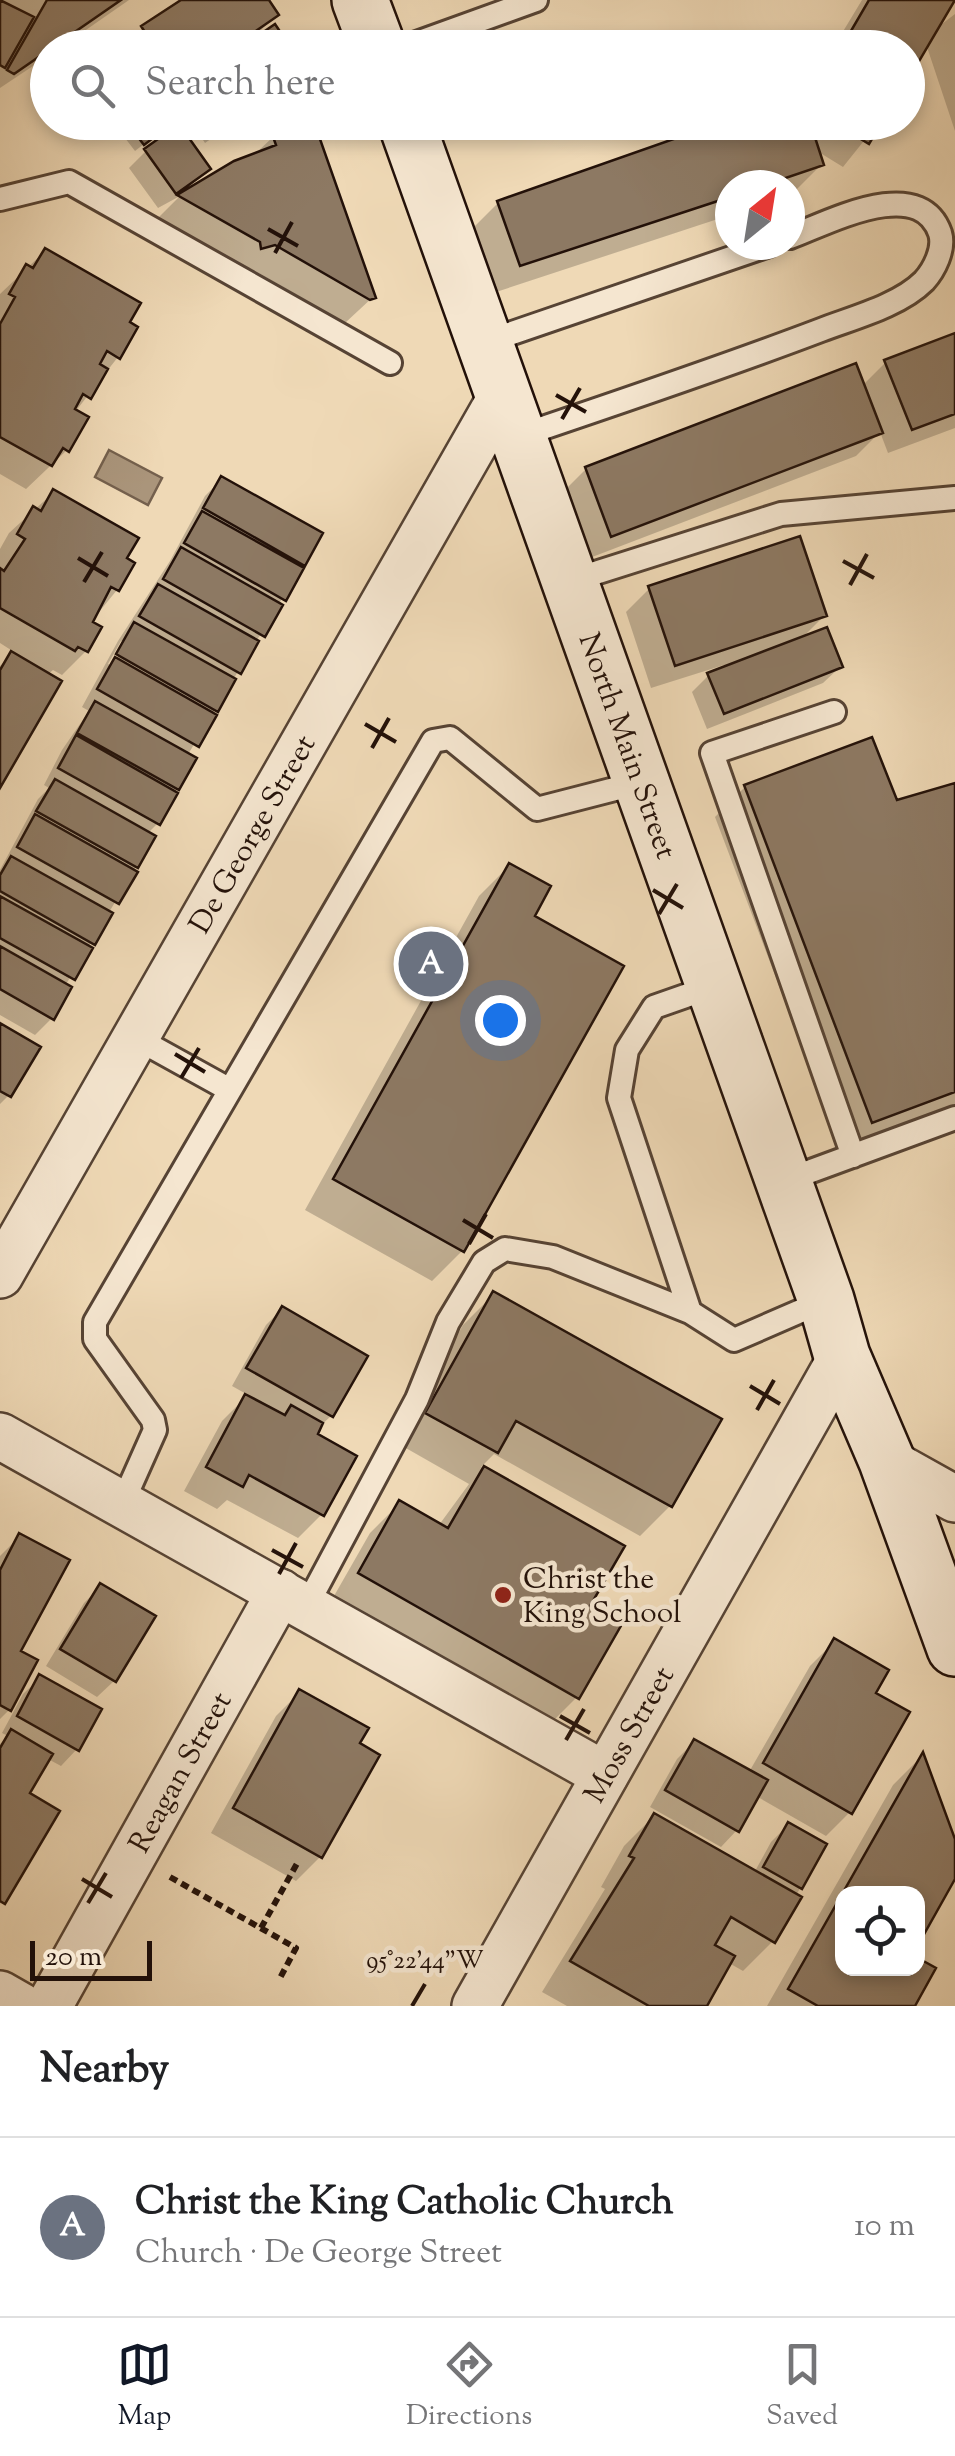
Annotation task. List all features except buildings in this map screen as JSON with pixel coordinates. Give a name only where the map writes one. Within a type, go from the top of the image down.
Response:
[{"type":"main road","points":[[360,0],[371,30]]},
{"type":"main road","name":"North Main Street","points":[[413,140],[826,1300],[842,1356],[887,1461],[955,1648]]},
{"type":"street","name":"De George Street","points":[[0,1275],[503,390]]},
{"type":"street","name":"Moss Street","points":[[494,1999],[605,1775],[842,1356]]},
{"type":"street","points":[[0,1436],[605,1775]]},
{"type":"street","points":[[887,1461],[955,1499]]},
{"type":"street","name":"Reagan Street","points":[[49,2006],[293,1599]]},
{"type":"street","points":[[0,1994],[21,2006]]},
{"type":"lane","points":[[453,30],[536,0]]},
{"type":"lane","points":[[0,199],[69,182],[390,363]]},
{"type":"lane","points":[[503,390],[716,370],[875,309],[923,282],[940,255],[940,233],[926,215],[902,203],[879,204],[805,231]]},
{"type":"lane","points":[[503,390],[742,260]]},
{"type":"lane","points":[[570,581],[781,514],[955,498]]},
{"type":"lane","points":[[834,712],[712,752],[853,1156]]},
{"type":"lane","points":[[122,1504],[153,1438],[153,1420],[93,1330],[436,737],[450,738],[529,806],[569,803],[642,782]]},
{"type":"lane","points":[[690,1312],[619,1098],[626,1050],[654,1007],[714,986]]},
{"type":"lane","points":[[136,1038],[230,1090]]},
{"type":"lane","points":[[784,1182],[955,1118]]},
{"type":"lane","points":[[293,1599],[417,1400],[448,1322],[484,1262],[505,1249],[553,1256],[690,1312],[734,1340],[826,1300]]},
{"type":"path","points":[[261,1928],[299,1860]]},
{"type":"path","points":[[165,1874],[296,1948],[280,1978]]},
{"type":"shaded area","points":[[109,450],[162,478],[148,505],[95,477]]},
{"type":"place","name":"Christ the King Catholic Church","points":[[431,964]]},
{"type":"place","name":"Christ the King School","points":[[503,1595]]}]
